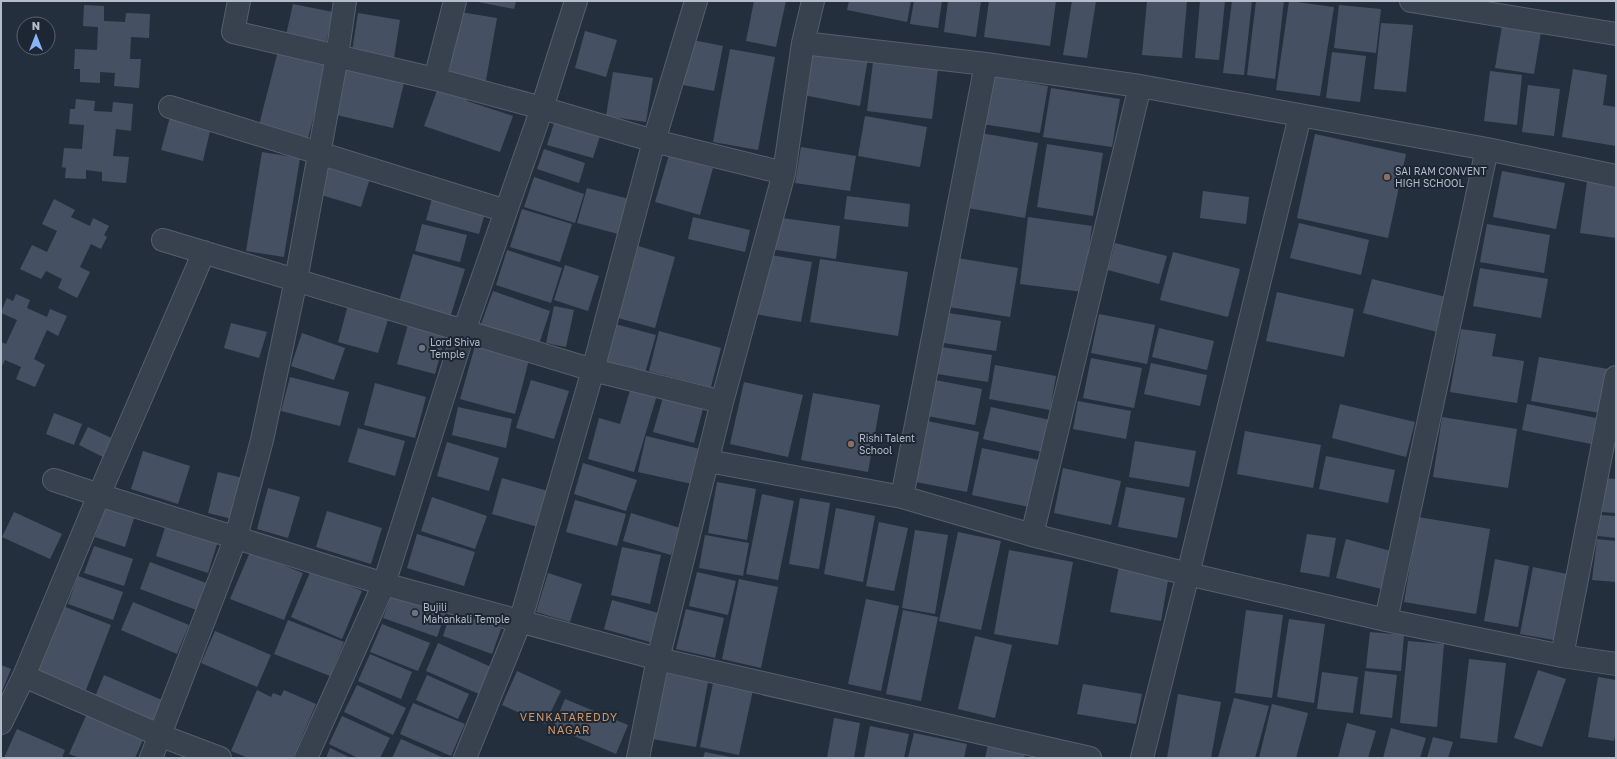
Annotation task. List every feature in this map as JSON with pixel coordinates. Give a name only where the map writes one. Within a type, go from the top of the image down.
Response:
[{"type":"street","points":[[239,1],[233,32],[435,79],[542,108],[654,141],[784,173]]},
{"type":"street","points":[[150,758],[236,537],[262,440],[296,280],[337,56],[345,1]]},
{"type":"street","points":[[435,79],[455,1]]},
{"type":"street","points":[[306,758],[384,584],[464,332],[542,108],[576,1]]},
{"type":"street","points":[[465,758],[520,622],[593,370],[654,141],[696,1]]},
{"type":"street","points":[[638,758],[658,659],[722,402],[784,173],[803,43],[813,1]]},
{"type":"street","points":[[1410,1],[1616,34]]},
{"type":"street","points":[[803,43],[986,64],[1140,86],[1487,149],[1616,176]]},
{"type":"street","points":[[902,497],[986,64]]},
{"type":"street","points":[[1032,534],[1140,86]]},
{"type":"street","points":[[170,107],[320,152],[506,212]]},
{"type":"street","points":[[1142,758],[1300,116]]},
{"type":"street","points":[[1386,620],[1487,149]]},
{"type":"street","points":[[163,240],[593,370],[722,402]]},
{"type":"street","points":[[1,723],[24,676],[99,495],[204,252]]},
{"type":"street","points":[[1562,656],[1610,435],[1616,377]]},
{"type":"street","points":[[708,461],[902,497],[1032,534],[1188,574],[1386,620],[1562,656],[1616,664]]},
{"type":"street","points":[[54,480],[384,584],[520,622],[658,659],[1090,758]]},
{"type":"street","points":[[24,676],[160,735],[220,758]]},
{"type":"building","points":[[473,1],[516,1],[514,9]]},
{"type":"building","points":[[754,1],[786,1],[776,47],[746,41]]},
{"type":"building","points":[[849,1],[911,1],[907,22],[847,10]]},
{"type":"building","points":[[914,1],[942,1],[938,28],[910,24]]},
{"type":"building","points":[[948,1],[981,1],[976,37],[944,32]]},
{"type":"building","points":[[989,1],[1056,1],[1050,46],[984,37]]},
{"type":"building","points":[[1072,1],[1096,1],[1087,58],[1063,55]]},
{"type":"building","points":[[1147,1],[1187,1],[1182,58],[1142,55]]},
{"type":"building","points":[[1200,1],[1225,1],[1219,60],[1195,58]]},
{"type":"building","points":[[1232,1],[1252,1],[1244,75],[1223,73]]},
{"type":"building","points":[[1256,1],[1284,1],[1275,79],[1247,75]]},
{"type":"building","points":[[1289,1],[1334,7],[1320,96],[1276,90]]},
{"type":"building","points":[[293,4],[333,12],[326,43],[286,35]]},
{"type":"building","points":[[84,5],[104,6],[104,21],[125,22],[126,13],[150,14],[149,38],[131,37],[130,59],[141,59],[139,88],[114,86],[115,73],[100,72],[100,83],[80,82],[80,69],[74,69],[75,49],[97,50],[98,27],[83,26]]},
{"type":"building","points":[[1339,5],[1381,9],[1376,53],[1334,48]]},
{"type":"building","points":[[460,12],[497,18],[485,86],[448,80]]},
{"type":"building","points":[[358,13],[400,20],[394,58],[352,51]]},
{"type":"building","points":[[1381,23],[1413,25],[1406,92],[1374,89]]},
{"type":"building","points":[[1502,26],[1541,32],[1534,74],[1495,68]]},
{"type":"building","points":[[585,31],[617,40],[606,77],[575,68]]},
{"type":"building","points":[[693,40],[723,46],[714,91],[683,85]]},
{"type":"building","points":[[279,47],[329,59],[307,142],[258,129]]},
{"type":"building","points":[[806,48],[868,58],[860,106],[798,94]]},
{"type":"building","points":[[730,49],[775,57],[758,150],[713,142]]},
{"type":"building","points":[[1332,52],[1366,56],[1360,102],[1326,98]]},
{"type":"building","points":[[873,62],[938,69],[932,119],[867,111]]},
{"type":"building","points":[[344,65],[405,79],[393,128],[332,114]]},
{"type":"building","points":[[1573,69],[1607,75],[1603,105],[1616,107],[1616,146],[1562,137]]},
{"type":"building","points":[[1490,71],[1522,75],[1517,125],[1484,121]]},
{"type":"building","points":[[613,72],[653,78],[646,122],[606,116]]},
{"type":"building","points":[[990,76],[1048,86],[1040,133],[982,124]]},
{"type":"building","points":[[439,85],[469,95],[467,101],[513,116],[500,152],[424,126]]},
{"type":"building","points":[[1528,85],[1560,89],[1554,136],[1522,132]]},
{"type":"building","points":[[1051,88],[1120,99],[1112,147],[1043,137]]},
{"type":"building","points":[[76,99],[95,101],[94,111],[112,112],[113,102],[133,104],[131,131],[116,129],[113,156],[129,157],[126,183],[102,181],[102,172],[86,170],[86,179],[65,178],[66,168],[62,167],[64,148],[82,149],[84,125],[69,124],[70,109],[75,109]]},
{"type":"building","points":[[865,116],[927,127],[920,167],[858,156]]},
{"type":"building","points":[[170,117],[211,127],[203,161],[161,150]]},
{"type":"building","points":[[555,120],[601,133],[593,158],[547,145]]},
{"type":"building","points":[[975,132],[1038,143],[1025,218],[962,207]]},
{"type":"building","points":[[1315,134],[1406,154],[1388,238],[1297,218]]},
{"type":"building","points":[[1047,144],[1103,153],[1093,216],[1037,207]]},
{"type":"building","points":[[801,147],[856,156],[850,191],[795,183]]},
{"type":"building","points":[[544,149],[585,163],[579,183],[537,169]]},
{"type":"building","points":[[262,152],[300,158],[284,257],[246,251]]},
{"type":"building","points":[[669,155],[713,168],[700,215],[655,202]]},
{"type":"building","points":[[328,162],[371,175],[361,207],[318,194]]},
{"type":"building","points":[[1502,171],[1565,183],[1556,229],[1493,217]]},
{"type":"building","points":[[534,177],[584,194],[575,223],[524,207]]},
{"type":"building","points":[[1587,181],[1616,185],[1616,238],[1580,233]]},
{"type":"building","points":[[587,188],[629,199],[618,234],[577,223]]},
{"type":"building","points":[[1203,191],[1249,197],[1246,224],[1200,218]]},
{"type":"building","points":[[847,196],[910,204],[908,227],[844,219]]},
{"type":"building","points":[[54,199],[75,210],[71,217],[90,226],[93,218],[109,226],[104,235],[107,237],[101,249],[91,244],[80,267],[90,272],[77,298],[58,288],[62,279],[46,271],[41,279],[20,269],[32,245],[47,252],[57,231],[42,224]]},
{"type":"building","points":[[432,199],[485,213],[479,234],[426,220]]},
{"type":"building","points":[[522,209],[572,224],[560,262],[510,247]]},
{"type":"building","points":[[693,217],[750,230],[745,252],[688,239]]},
{"type":"building","points":[[775,217],[840,226],[836,259],[770,249]]},
{"type":"building","points":[[1028,217],[1092,226],[1083,292],[1020,284]]},
{"type":"building","points":[[1299,223],[1369,240],[1361,275],[1290,258]]},
{"type":"building","points":[[422,224],[467,235],[460,262],[415,251]]},
{"type":"building","points":[[1487,224],[1550,235],[1544,273],[1480,262]]},
{"type":"building","points":[[1115,243],[1167,256],[1159,284],[1108,270]]},
{"type":"building","points":[[638,246],[675,257],[655,328],[618,318]]},
{"type":"building","points":[[507,250],[562,268],[551,303],[496,285]]},
{"type":"building","points":[[1173,252],[1240,269],[1228,317],[1160,300]]},
{"type":"building","points":[[413,254],[465,269],[450,318],[399,302]]},
{"type":"building","points":[[765,254],[812,262],[801,322],[755,314]]},
{"type":"building","points":[[951,257],[1018,268],[1010,317],[943,306]]},
{"type":"building","points":[[820,259],[908,272],[898,336],[810,322]]},
{"type":"building","points":[[565,265],[599,276],[588,311],[554,300]]},
{"type":"building","points":[[1480,268],[1548,279],[1541,318],[1473,306]]},
{"type":"building","points":[[1372,279],[1446,297],[1437,332],[1363,313]]},
{"type":"building","points":[[493,291],[550,311],[538,347],[480,327]]},
{"type":"building","points":[[1277,292],[1354,309],[1344,357],[1266,341]]},
{"type":"building","points":[[16,294],[30,300],[27,308],[47,317],[50,309],[67,316],[58,336],[47,330],[34,359],[45,365],[35,387],[16,379],[21,367],[5,360],[1,368],[1,342],[6,344],[17,320],[1,312],[7,298],[13,301]]},
{"type":"building","points":[[349,301],[390,313],[378,353],[338,342]]},
{"type":"building","points":[[554,306],[574,310],[566,347],[546,343]]},
{"type":"building","points":[[942,312],[1001,321],[996,351],[937,342]]},
{"type":"building","points":[[1099,314],[1155,325],[1147,364],[1091,353]]},
{"type":"building","name":"Lord Shiva Temple","points":[[409,321],[447,331],[435,374],[397,364]]},
{"type":"building","points":[[231,323],[267,332],[259,358],[224,348]]},
{"type":"building","points":[[615,324],[656,335],[645,373],[604,362]]},
{"type":"building","points":[[1159,328],[1214,341],[1207,370],[1152,357]]},
{"type":"building","points":[[1461,329],[1496,334],[1492,356],[1524,361],[1517,403],[1450,392]]},
{"type":"building","points":[[659,331],[721,348],[711,387],[649,371]]},
{"type":"building","points":[[302,333],[345,348],[334,380],[291,366]]},
{"type":"building","points":[[476,342],[530,356],[515,414],[460,399]]},
{"type":"building","points":[[935,346],[992,355],[988,382],[931,373]]},
{"type":"building","points":[[1539,357],[1608,369],[1600,413],[1531,401]]},
{"type":"building","points":[[1091,358],[1142,368],[1134,408],[1083,398]]},
{"type":"building","points":[[1151,363],[1207,375],[1200,406],[1144,394]]},
{"type":"building","points":[[995,365],[1056,376],[1050,410],[989,399]]},
{"type":"building","points":[[290,377],[349,392],[340,426],[281,411]]},
{"type":"building","points":[[531,380],[569,391],[554,439],[516,428]]},
{"type":"building","points":[[935,380],[982,389],[975,425],[927,416]]},
{"type":"building","points":[[744,382],[803,395],[788,457],[730,444]]},
{"type":"building","points":[[375,383],[426,397],[415,438],[364,425]]},
{"type":"building","points":[[631,387],[657,395],[634,472],[588,459],[599,418],[620,424]]},
{"type":"building","points":[[813,393],[880,405],[868,472],[801,460]]},
{"type":"building","points":[[664,394],[704,405],[694,443],[653,432]]},
{"type":"building","points":[[1078,401],[1131,411],[1126,439],[1073,429]]},
{"type":"building","points":[[1340,404],[1415,422],[1406,457],[1332,438]]},
{"type":"building","points":[[1527,404],[1596,418],[1591,444],[1522,430]]},
{"type":"building","points":[[458,407],[512,419],[506,448],[452,435]]},
{"type":"building","points":[[991,407],[1054,421],[1047,453],[983,439]]},
{"type":"building","points":[[54,413],[82,424],[74,445],[46,434]]},
{"type":"building","points":[[1442,417],[1517,429],[1508,488],[1433,477]]},
{"type":"building","points":[[923,420],[979,432],[967,492],[911,481]]},
{"type":"building","points":[[88,427],[120,442],[111,461],[79,445]]},
{"type":"building","points":[[358,428],[405,441],[395,476],[348,462]]},
{"type":"building","points":[[1245,431],[1321,445],[1313,488],[1237,474]]},
{"type":"building","points":[[646,436],[700,449],[692,484],[638,472]]},
{"type":"building","points":[[1135,441],[1196,451],[1189,487],[1129,477]]},
{"type":"building","points":[[447,442],[499,458],[489,491],[437,476]]},
{"type":"building","points":[[982,448],[1039,460],[1029,507],[972,495]]},
{"type":"building","points":[[143,451],[190,466],[178,504],[131,489]]},
{"type":"building","points":[[1326,456],[1395,470],[1388,503],[1319,489]]},
{"type":"building","points":[[583,463],[637,480],[626,511],[574,494]]},
{"type":"building","points":[[1063,468],[1121,481],[1111,525],[1054,513]]},
{"type":"building","points":[[218,472],[243,478],[232,519],[208,513]]},
{"type":"building","points":[[502,478],[548,491],[538,527],[492,514]]},
{"type":"building","points":[[1604,478],[1616,479],[1616,513],[1601,512]]},
{"type":"building","points":[[717,482],[756,489],[747,540],[708,533]]},
{"type":"building","points":[[1126,487],[1185,498],[1177,538],[1118,527]]},
{"type":"building","points":[[268,488],[300,497],[288,538],[257,529]]},
{"type":"building","points":[[762,494],[794,501],[778,580],[746,574]]},
{"type":"building","points":[[432,497],[487,516],[475,549],[421,531]]},
{"type":"building","points":[[800,498],[830,503],[819,569],[789,564]]},
{"type":"building","points":[[575,500],[626,514],[617,546],[566,532]]},
{"type":"building","points":[[105,506],[135,515],[125,547],[95,537]]},
{"type":"building","points":[[836,508],[875,516],[863,582],[824,574]]},
{"type":"building","points":[[327,511],[382,528],[371,564],[316,547]]},
{"type":"building","points":[[14,512],[62,534],[50,559],[2,537]]},
{"type":"building","points":[[631,513],[680,528],[671,555],[623,541]]},
{"type":"building","points":[[1600,515],[1616,516],[1616,538],[1598,536]]},
{"type":"building","points":[[1418,517],[1490,529],[1476,614],[1404,602]]},
{"type":"building","points":[[879,522],[908,528],[894,591],[866,586]]},
{"type":"building","points":[[166,524],[218,541],[208,573],[156,556]]},
{"type":"building","points":[[915,530],[948,535],[935,614],[902,608]]},
{"type":"building","points":[[958,532],[1001,541],[981,630],[939,621]]},
{"type":"building","points":[[417,534],[475,552],[464,586],[407,568]]},
{"type":"building","points":[[1307,534],[1336,538],[1329,577],[1300,572]]},
{"type":"building","points":[[705,535],[749,543],[743,576],[699,568]]},
{"type":"building","points":[[1346,539],[1391,551],[1382,589],[1336,578]]},
{"type":"building","points":[[1597,539],[1616,541],[1616,582],[1592,580]]},
{"type":"building","points":[[94,546],[133,559],[124,586],[84,573]]},
{"type":"building","points":[[622,547],[661,555],[650,604],[611,595]]},
{"type":"building","points":[[1009,550],[1073,562],[1058,645],[994,634]]},
{"type":"building","points":[[250,552],[303,573],[284,620],[230,599]]},
{"type":"building","points":[[1495,559],[1529,566],[1518,627],[1484,621]]},
{"type":"building","points":[[150,562],[209,584],[199,611],[140,589]]},
{"type":"building","points":[[1119,566],[1169,575],[1161,621],[1110,612]]},
{"type":"building","points":[[1533,567],[1572,575],[1559,641],[1520,634]]},
{"type":"building","points":[[311,570],[362,591],[342,639],[291,617]]},
{"type":"building","points":[[697,572],[736,581],[728,615],[689,606]]},
{"type":"building","points":[[548,573],[582,584],[570,622],[536,612]]},
{"type":"building","points":[[78,576],[123,592],[113,620],[68,604]]},
{"type":"building","points":[[739,579],[778,587],[761,668],[722,659]]},
{"type":"building","name":"Bujili Mahankali Temple","points":[[394,589],[447,609],[437,637],[383,618]]},
{"type":"building","points":[[866,599],[899,606],[881,691],[848,684]]},
{"type":"building","points":[[612,600],[662,614],[653,643],[604,629]]},
{"type":"building","points":[[133,602],[189,625],[177,654],[121,630]]},
{"type":"building","points":[[63,606],[111,625],[86,690],[37,671]]},
{"type":"building","points":[[686,609],[724,618],[715,658],[676,649]]},
{"type":"building","points":[[903,610],[938,617],[921,701],[886,694]]},
{"type":"building","points":[[1246,610],[1283,615],[1272,698],[1235,693]]},
{"type":"building","points":[[451,611],[501,629],[492,654],[443,636]]},
{"type":"building","points":[[1289,619],[1325,624],[1314,703],[1277,697]]},
{"type":"building","points":[[288,620],[344,642],[330,676],[274,654]]},
{"type":"building","points":[[382,624],[430,643],[418,671],[370,652]]},
{"type":"building","points":[[215,631],[271,655],[257,687],[201,663]]},
{"type":"building","points":[[1370,632],[1404,635],[1401,671],[1366,668]]},
{"type":"building","points":[[975,636],[1012,645],[995,718],[958,709]]},
{"type":"building","points":[[1408,641],[1444,644],[1437,727],[1400,723]]},
{"type":"building","points":[[438,643],[491,667],[479,694],[426,671]]},
{"type":"building","points":[[370,654],[412,672],[401,699],[358,681]]},
{"type":"building","points":[[1469,659],[1506,663],[1497,743],[1460,738]]},
{"type":"building","points":[[1,665],[11,669],[1,694]]},
{"type":"building","points":[[1538,670],[1566,679],[1542,747],[1514,738]]},
{"type":"building","points":[[517,671],[561,691],[545,724],[502,705]]},
{"type":"building","points":[[1365,671],[1397,675],[1392,718],[1360,714]]},
{"type":"building","points":[[1322,672],[1358,677],[1353,713],[1317,709]]},
{"type":"building","points":[[665,673],[708,682],[696,747],[652,739]]},
{"type":"building","points":[[104,675],[162,700],[152,723],[94,699]]},
{"type":"building","points":[[427,675],[469,694],[458,719],[416,700]]},
{"type":"building","points":[[1598,677],[1616,680],[1616,731],[1614,741],[1588,737]]},
{"type":"building","points":[[713,683],[753,690],[739,755],[700,747]]},
{"type":"building","points":[[1083,684],[1142,694],[1136,724],[1077,714]]},
{"type":"building","points":[[357,685],[406,708],[393,735],[344,712]]},
{"type":"building","points":[[257,690],[271,697],[273,693],[281,696],[284,690],[316,704],[293,758],[248,758],[231,751]]},
{"type":"building","points":[[1178,694],[1221,702],[1211,758],[1167,758]]},
{"type":"building","points":[[1234,698],[1269,706],[1255,758],[1218,758]]},
{"type":"building","points":[[565,699],[628,725],[616,754],[553,727]]},
{"type":"building","points":[[413,703],[465,724],[451,756],[400,734]]},
{"type":"building","points":[[1272,704],[1308,713],[1296,758],[1259,758]]},
{"type":"building","points":[[89,709],[146,733],[135,758],[80,758],[69,754]]},
{"type":"building","points":[[342,716],[390,738],[380,758],[358,758],[329,744]]},
{"type":"building","points":[[834,718],[860,723],[854,758],[827,758]]},
{"type":"building","points":[[1347,723],[1376,731],[1368,758],[1338,758]]},
{"type":"building","points":[[870,726],[909,734],[904,758],[864,758]]},
{"type":"building","points":[[1391,728],[1426,738],[1420,758],[1383,758]]},
{"type":"building","points":[[17,729],[65,750],[62,758],[4,758]]},
{"type":"building","points":[[914,733],[967,744],[964,758],[908,758]]},
{"type":"building","points":[[1433,737],[1453,742],[1448,758],[1427,758]]},
{"type":"building","points":[[401,739],[444,758],[392,758]]},
{"type":"building","points":[[988,745],[1025,754],[1024,758],[985,758]]},
{"type":"building","points":[[330,748],[351,758],[326,758]]},
{"type":"building","points":[[705,752],[730,757],[730,758],[703,758]]},
{"type":"place","name":"SAI RAM CONVENT HIGH SCHOOL","points":[[1387,177]]},
{"type":"place","name":"Lord Shiva Temple","points":[[422,348]]},
{"type":"place","name":"Rishi Talent School","points":[[851,444]]},
{"type":"place","name":"Bujili Mahankali Temple","points":[[415,613]]},
{"type":"district","name":"VENKATAREDDY NAGAR","points":[[569,723]]}]
